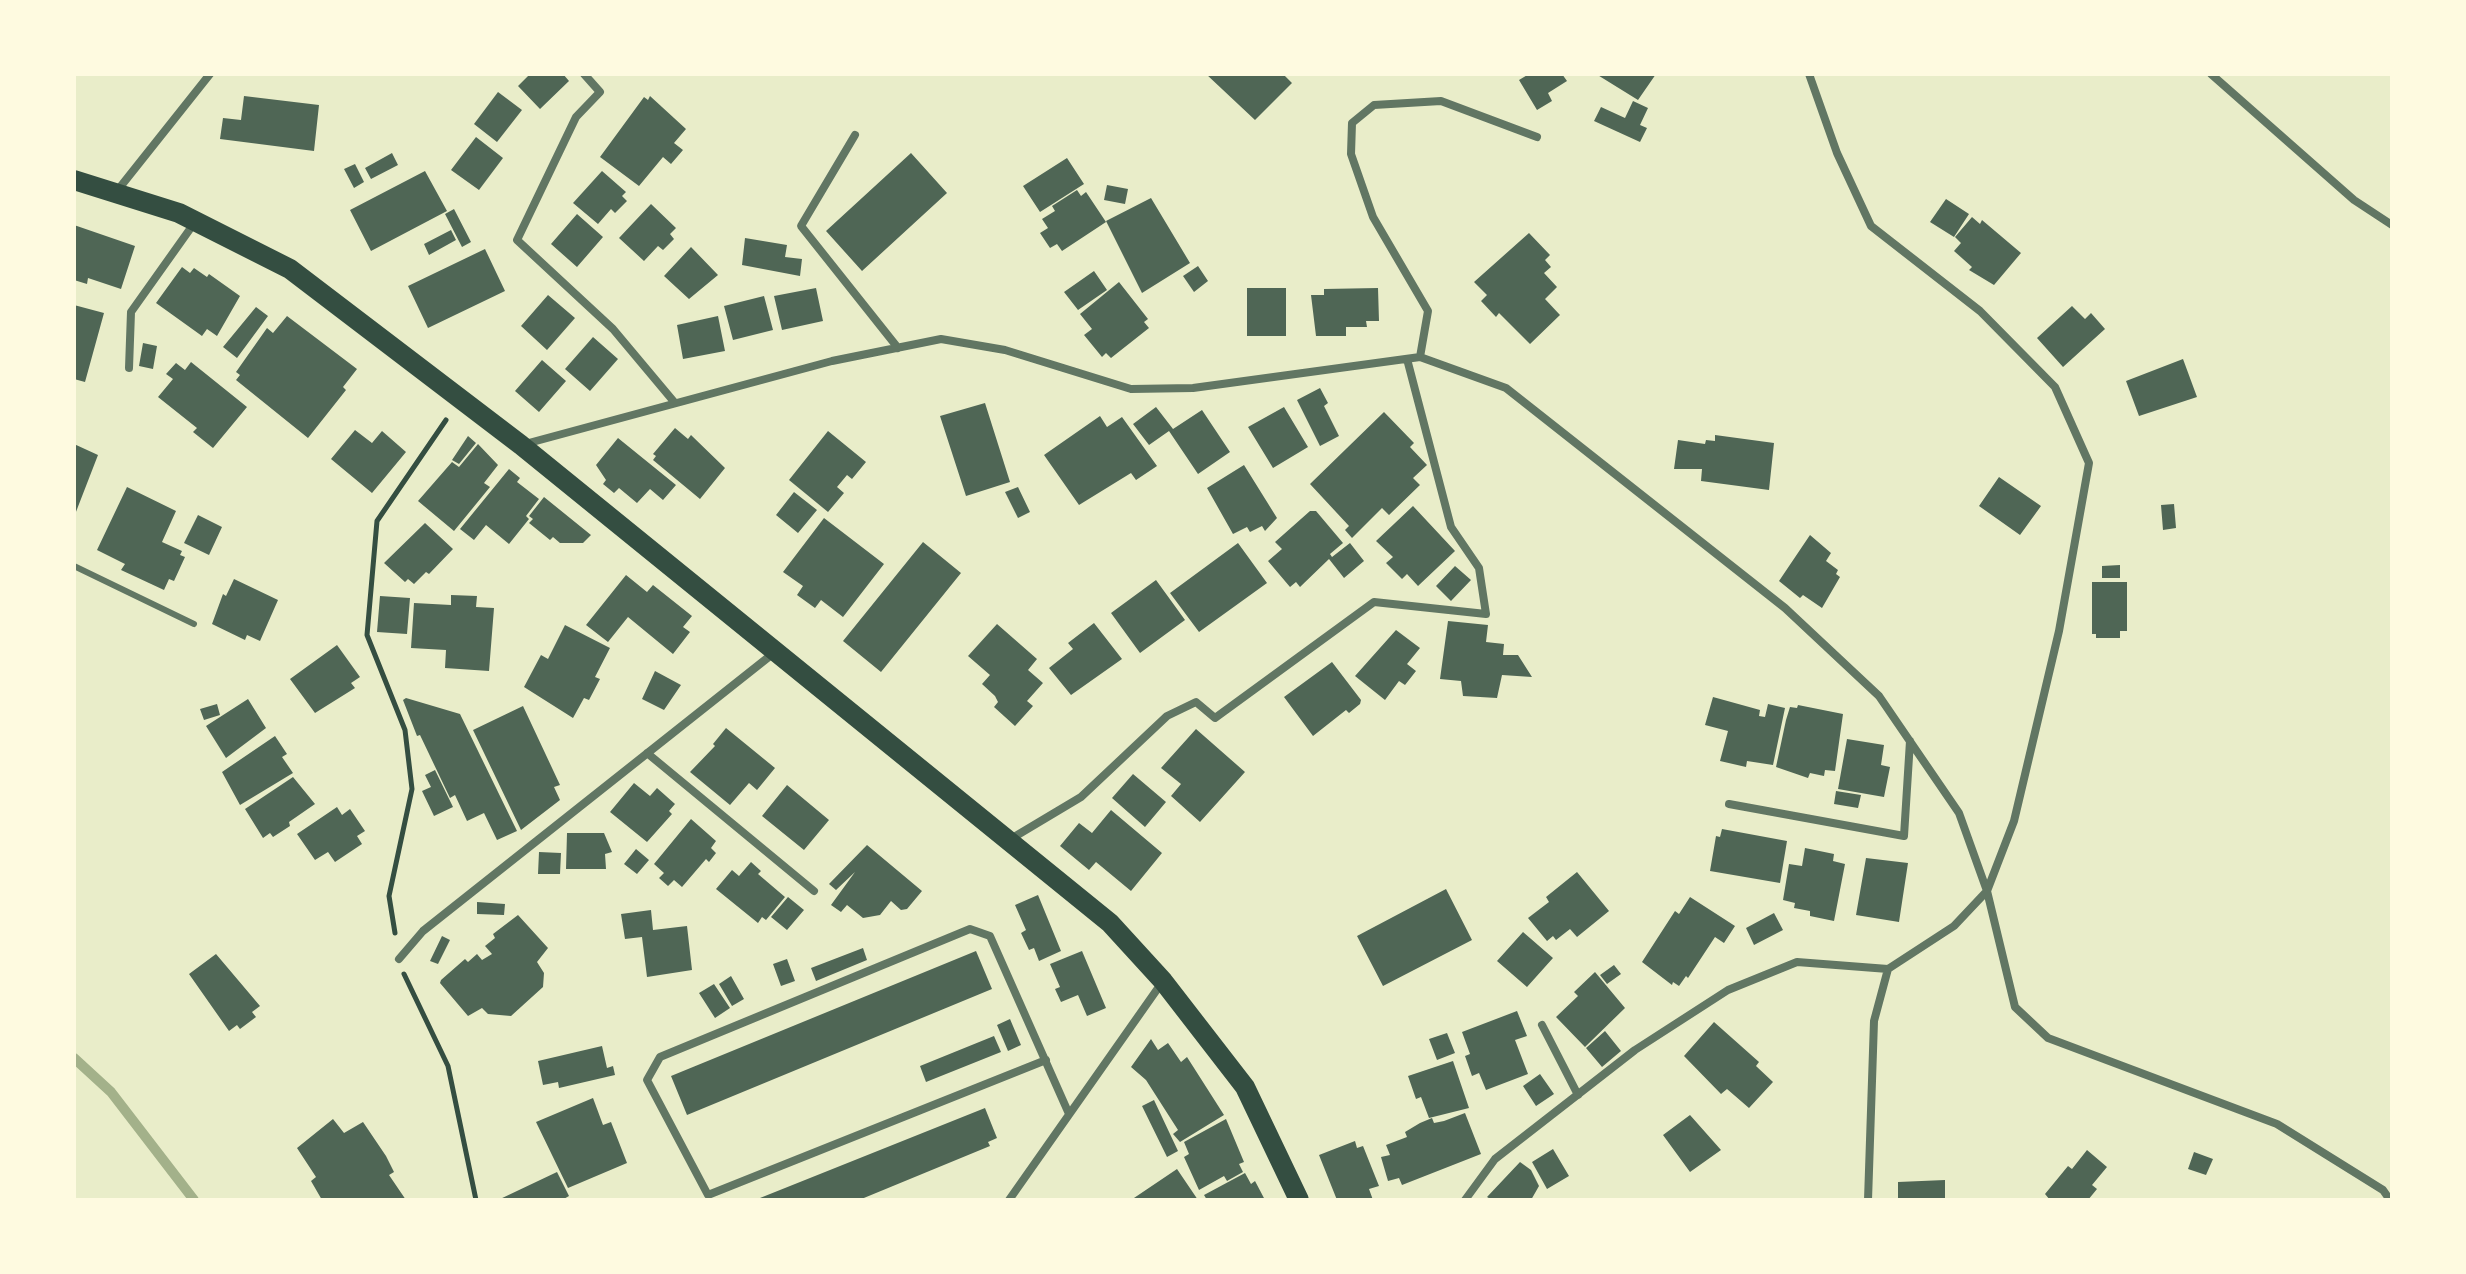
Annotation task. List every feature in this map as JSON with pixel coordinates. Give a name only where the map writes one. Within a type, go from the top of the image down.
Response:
[{"type":"main road","points":[[74,180],[117,191],[195,221],[290,269],[521,445],[1110,923],[1163,981],[1245,1087],[1299,1200]]},
{"type":"street","points":[[117,191],[210,74]]},
{"type":"street","points":[[584,74],[600,92],[576,117],[517,240],[613,329],[675,403]]},
{"type":"street","points":[[1465,1200],[1495,1159],[1635,1050],[1728,990],[1797,962],[1888,969],[1954,926],[1987,891],[2014,821],[2059,631],[2089,463],[2055,387],[1980,311],[1871,226],[1837,153],[1809,74]]},
{"type":"street","points":[[2211,74],[2354,200],[2392,225]]},
{"type":"street","points":[[1420,357],[1428,311],[1373,217],[1351,154],[1352,123],[1374,105],[1441,101],[1537,137]]},
{"type":"street","points":[[855,135],[801,226],[898,348]]},
{"type":"street","points":[[129,368],[131,312],[195,221]]},
{"type":"street","points":[[521,445],[832,361],[941,339],[1005,350],[1131,389],[1193,388],[1420,357],[1506,388],[1785,608],[1879,696],[1959,813],[1987,891],[2015,1007],[2048,1038],[2277,1124],[2383,1190],[2390,1200]]},
{"type":"street","points":[[1008,840],[1081,797],[1167,716],[1196,702],[1215,718],[1374,602],[1486,614],[1479,568],[1451,527],[1407,359]]},
{"type":"street","points":[[399,959],[423,931],[776,651]]},
{"type":"street","points":[[1729,804],[1904,836],[1910,740]]},
{"type":"street","points":[[647,753],[814,891]]},
{"type":"street","points":[[1046,1060],[708,1195],[647,1080],[660,1057],[970,929],[990,936],[1046,1060],[1069,1114]]},
{"type":"street","points":[[1868,1200],[1874,1021],[1888,969]]},
{"type":"street","points":[[1009,1200],[1163,981]]},
{"type":"street","points":[[1542,1025],[1578,1095]]},
{"type":"lane","points":[[74,566],[194,624]]},
{"type":"path","points":[[461,399],[377,521],[367,635],[405,730],[412,789],[389,896],[399,959],[448,1066],[476,1200]]},
{"type":"building","points":[[530,74],[563,74],[569,81],[540,109],[518,86]]},
{"type":"building","points":[[1206,74],[1283,74],[1292,83],[1255,120]]},
{"type":"building","points":[[1529,74],[1562,74],[1567,81],[1548,93],[1552,101],[1537,110],[1519,80]]},
{"type":"building","points":[[1596,74],[1656,74],[1638,100]]},
{"type":"building","points":[[498,92],[522,110],[497,142],[474,124]]},
{"type":"building","points":[[244,96],[319,105],[314,151],[220,139],[223,118],[241,120]]},
{"type":"building","points":[[650,96],[686,129],[674,143],[683,150],[671,164],[663,157],[639,186],[600,157],[644,97],[648,100]]},
{"type":"building","points":[[1633,101],[1648,108],[1640,125],[1647,128],[1640,142],[1594,121],[1601,107],[1625,118]]},
{"type":"building","points":[[476,137],[503,158],[479,190],[451,170]]},
{"type":"building","points":[[392,153],[398,165],[371,179],[365,168]]},
{"type":"building","points":[[911,153],[947,193],[862,271],[826,231]]},
{"type":"building","points":[[1067,158],[1084,184],[1040,212],[1023,186]]},
{"type":"building","points":[[355,164],[364,182],[354,188],[344,169]]},
{"type":"building","points":[[425,171],[447,211],[371,251],[350,210]]},
{"type":"building","points":[[602,171],[626,192],[622,196],[627,201],[615,213],[611,209],[598,224],[573,203]]},
{"type":"building","points":[[1107,185],[1128,189],[1125,204],[1104,200]]},
{"type":"building","points":[[1077,190],[1081,196],[1086,192],[1106,222],[1062,251],[1057,244],[1050,248],[1040,233],[1048,228],[1042,219],[1055,211],[1052,206]]},
{"type":"building","points":[[1151,198],[1190,263],[1142,293],[1106,221]]},
{"type":"building","points":[[1946,199],[1969,214],[1954,237],[1930,222]]},
{"type":"building","points":[[651,204],[676,228],[670,234],[674,239],[663,250],[658,246],[644,261],[619,238]]},
{"type":"building","points":[[454,209],[471,242],[462,247],[445,214]]},
{"type":"building","points":[[577,214],[603,237],[577,267],[551,244]]},
{"type":"building","points":[[1972,217],[1980,224],[1982,220],[2021,253],[1994,285],[1969,270],[1972,267],[1954,251],[1961,243],[1955,237]]},
{"type":"building","points":[[74,225],[135,246],[121,289],[88,278],[87,284],[74,280]]},
{"type":"building","points":[[451,230],[456,240],[429,255],[424,244]]},
{"type":"building","points":[[1529,233],[1550,255],[1545,260],[1551,267],[1544,273],[1557,287],[1545,299],[1560,315],[1530,344],[1499,313],[1496,317],[1481,301],[1487,295],[1474,282]]},
{"type":"building","points":[[745,238],[787,245],[785,257],[802,259],[800,276],[742,265]]},
{"type":"building","points":[[691,247],[718,275],[689,299],[664,276]]},
{"type":"building","points":[[485,249],[505,291],[428,328],[408,286]]},
{"type":"building","points":[[1198,266],[1208,281],[1194,292],[1183,276]]},
{"type":"building","points":[[182,267],[190,273],[194,268],[207,277],[209,274],[240,296],[217,336],[207,329],[202,336],[156,303]]},
{"type":"building","points":[[1094,271],[1107,290],[1078,310],[1064,292]]},
{"type":"building","points":[[1119,282],[1148,319],[1144,322],[1149,328],[1111,358],[1106,353],[1102,357],[1084,335],[1092,329],[1080,314]]},
{"type":"building","points":[[816,288],[823,321],[782,330],[774,296]]},
{"type":"building","points":[[1247,288],[1286,288],[1286,336],[1247,336]]},
{"type":"building","points":[[1378,288],[1379,321],[1366,321],[1367,327],[1346,327],[1346,336],[1316,336],[1311,295],[1324,295],[1324,289]]},
{"type":"building","points":[[548,295],[575,318],[547,350],[521,326]]},
{"type":"building","points":[[764,296],[773,330],[733,340],[724,306]]},
{"type":"building","points":[[74,305],[104,313],[85,382],[74,379]]},
{"type":"building","points":[[2072,306],[2085,319],[2091,313],[2105,329],[2063,367],[2037,338]]},
{"type":"building","points":[[256,307],[268,316],[237,358],[223,347]]},
{"type":"building","points":[[287,316],[357,369],[343,387],[346,390],[308,438],[236,380],[240,375],[236,372],[267,328],[273,333]]},
{"type":"building","points":[[718,316],[725,351],[683,359],[677,325]]},
{"type":"building","points":[[593,337],[618,359],[590,391],[565,369]]},
{"type":"building","points":[[143,343],[157,346],[153,369],[139,366]]},
{"type":"building","points":[[2183,359],[2197,397],[2139,416],[2126,381]]},
{"type":"building","points":[[542,360],[566,381],[539,412],[515,391]]},
{"type":"building","points":[[191,362],[247,407],[213,448],[193,432],[197,428],[158,397],[173,379],[166,374],[176,363],[185,370]]},
{"type":"building","points":[[1320,388],[1328,403],[1324,406],[1339,436],[1320,446],[1297,400]]},
{"type":"building","points":[[985,403],[1010,482],[966,496],[940,416]]},
{"type":"building","points":[[1156,407],[1173,429],[1202,410],[1230,452],[1198,474],[1169,431],[1149,445],[1133,424]]},
{"type":"building","points":[[1284,407],[1308,447],[1273,468],[1248,427]]},
{"type":"building","points":[[1384,412],[1414,443],[1410,447],[1427,465],[1413,478],[1420,485],[1389,515],[1382,508],[1352,538],[1345,530],[1349,526],[1310,484]]},
{"type":"building","points":[[1100,416],[1107,427],[1122,417],[1157,466],[1136,480],[1131,473],[1079,505],[1044,455]]},
{"type":"building","points":[[675,428],[688,439],[691,435],[725,468],[700,499],[653,460],[656,456],[653,454]]},
{"type":"building","points":[[355,430],[372,443],[382,431],[406,452],[372,493],[331,459]]},
{"type":"building","points":[[828,431],[866,462],[852,479],[847,475],[837,487],[844,493],[828,512],[789,480]]},
{"type":"building","points":[[1715,435],[1774,443],[1769,490],[1701,481],[1702,469],[1674,469],[1678,440],[1705,444],[1706,440],[1715,441]]},
{"type":"building","points":[[468,436],[476,443],[459,464],[452,460]]},
{"type":"building","points":[[618,438],[676,485],[663,500],[650,489],[637,503],[619,488],[614,493],[603,484],[606,480],[596,465]]},
{"type":"building","points":[[74,444],[98,455],[74,517]]},
{"type":"building","points":[[478,444],[498,465],[484,483],[490,487],[454,531],[418,501],[452,462],[459,467]]},
{"type":"building","points":[[1244,465],[1277,518],[1265,531],[1262,526],[1250,532],[1247,527],[1233,534],[1207,488]]},
{"type":"building","points":[[509,469],[520,478],[517,482],[539,499],[526,516],[529,519],[509,544],[486,525],[474,540],[460,529]]},
{"type":"building","points":[[1999,477],[2041,506],[2020,535],[1979,506]]},
{"type":"building","points":[[127,487],[176,511],[162,542],[182,551],[180,555],[185,557],[174,581],[169,579],[164,590],[121,570],[125,564],[97,550]]},
{"type":"building","points":[[1018,487],[1030,512],[1018,518],[1005,492]]},
{"type":"building","points":[[794,492],[817,510],[798,533],[776,515]]},
{"type":"building","points":[[544,497],[591,535],[583,543],[560,543],[553,537],[550,540],[529,523],[533,519],[529,516]]},
{"type":"building","points":[[2174,504],[2176,528],[2163,530],[2161,505]]},
{"type":"building","points":[[1413,506],[1455,551],[1418,586],[1407,574],[1402,579],[1386,563],[1393,557],[1376,541]]},
{"type":"building","points":[[1310,511],[1316,511],[1343,543],[1330,554],[1332,557],[1350,543],[1364,561],[1344,578],[1329,559],[1300,587],[1296,582],[1290,587],[1268,561],[1282,549],[1275,542]]},
{"type":"building","points":[[198,515],[222,527],[209,555],[184,543]]},
{"type":"building","points":[[824,518],[884,564],[843,617],[821,600],[815,608],[797,595],[803,586],[783,572]]},
{"type":"building","points":[[425,523],[453,549],[429,574],[426,572],[414,584],[408,579],[405,582],[384,563]]},
{"type":"building","points":[[1810,535],[1831,553],[1826,561],[1838,570],[1836,574],[1840,577],[1822,608],[1803,595],[1800,598],[1779,581]]},
{"type":"building","points":[[923,542],[961,573],[881,672],[843,641]]},
{"type":"building","points":[[1238,543],[1267,583],[1199,632],[1170,593]]},
{"type":"building","points":[[2120,565],[2120,578],[2102,578],[2102,566]]},
{"type":"building","points":[[1455,566],[1471,580],[1451,601],[1436,586]]},
{"type":"building","points":[[626,575],[647,592],[653,585],[692,616],[683,627],[690,632],[673,654],[628,617],[608,642],[586,625]]},
{"type":"building","points":[[234,579],[278,600],[260,641],[247,635],[245,640],[212,624],[223,594],[226,596]]},
{"type":"building","points":[[1156,580],[1185,620],[1140,653],[1111,613]]},
{"type":"building","points":[[2092,582],[2127,582],[2127,631],[2120,631],[2120,638],[2096,638],[2096,634],[2092,634]]},
{"type":"building","points":[[451,595],[477,596],[476,607],[494,608],[489,671],[445,668],[446,650],[411,648],[414,603],[451,605]]},
{"type":"building","points":[[380,596],[410,598],[407,634],[377,632]]},
{"type":"building","points":[[1448,621],[1488,625],[1486,642],[1504,644],[1503,655],[1518,655],[1532,677],[1502,675],[1497,698],[1463,696],[1461,681],[1440,679]]},
{"type":"building","points":[[1094,623],[1122,659],[1071,695],[1049,668],[1073,649],[1068,643]]},
{"type":"building","points":[[997,624],[1037,659],[1028,670],[1043,683],[1027,701],[1033,706],[1015,726],[994,707],[998,702],[995,696],[982,684],[990,675],[968,656]]},
{"type":"building","points":[[565,625],[610,648],[595,677],[600,679],[589,700],[584,698],[573,718],[524,687],[541,655],[548,659]]},
{"type":"building","points":[[1396,630],[1420,648],[1407,664],[1416,671],[1405,685],[1399,681],[1385,700],[1355,676]]},
{"type":"building","points":[[337,645],[360,677],[351,683],[355,688],[315,713],[290,679]]},
{"type":"building","points":[[1332,662],[1361,700],[1360,704],[1349,713],[1346,710],[1313,736],[1284,697]]},
{"type":"building","points":[[655,671],[681,685],[664,710],[642,699]]},
{"type":"building","points":[[1713,697],[1760,710],[1759,716],[1765,717],[1768,704],[1785,708],[1773,765],[1747,761],[1746,767],[1720,761],[1728,731],[1705,725]]},
{"type":"building","points":[[406,698],[460,714],[517,831],[497,840],[484,813],[467,821],[455,795],[450,798],[420,735],[417,736],[403,700]]},
{"type":"building","points":[[248,699],[266,728],[226,758],[206,726]]},
{"type":"building","points":[[217,704],[220,715],[204,720],[200,709]]},
{"type":"building","points":[[1798,705],[1843,714],[1835,771],[1825,770],[1824,776],[1810,773],[1808,778],[1776,767],[1790,707],[1797,708]]},
{"type":"building","points":[[523,706],[560,785],[554,787],[560,800],[521,830],[473,730]]},
{"type":"building","points":[[726,728],[775,768],[757,790],[749,783],[730,805],[690,772],[715,746],[713,744]]},
{"type":"building","points":[[1196,729],[1245,772],[1200,822],[1171,796],[1181,784],[1161,768]]},
{"type":"building","points":[[275,736],[287,754],[282,757],[293,773],[240,805],[222,772]]},
{"type":"building","points":[[1847,739],[1884,745],[1881,765],[1890,767],[1884,797],[1838,789]]},
{"type":"building","points":[[435,770],[453,807],[434,816],[422,791],[431,787],[425,775]]},
{"type":"building","points":[[1133,774],[1166,802],[1145,827],[1112,798]]},
{"type":"building","points":[[293,777],[315,804],[289,822],[290,826],[273,837],[270,833],[263,838],[245,809]]},
{"type":"building","points":[[634,783],[650,796],[657,788],[675,804],[669,811],[672,814],[647,842],[610,812]]},
{"type":"building","points":[[787,785],[829,820],[804,850],[762,816]]},
{"type":"building","points":[[1836,791],[1861,795],[1858,808],[1834,804]]},
{"type":"building","points":[[337,807],[342,815],[350,809],[365,831],[357,836],[362,844],[335,862],[328,852],[315,860],[297,834]]},
{"type":"building","points":[[1111,810],[1162,853],[1131,891],[1096,862],[1089,870],[1060,846],[1079,823],[1092,833]]},
{"type":"building","points":[[691,819],[716,841],[711,848],[716,853],[709,862],[706,859],[682,887],[674,880],[668,886],[659,878],[664,873],[654,864]]},
{"type":"building","points":[[1722,829],[1787,841],[1780,883],[1710,871],[1716,836],[1720,837]]},
{"type":"building","points":[[567,833],[604,833],[612,852],[605,854],[606,869],[566,869]]},
{"type":"building","points":[[867,845],[922,891],[907,909],[901,910],[891,901],[880,915],[863,918],[847,905],[841,912],[831,905],[855,872],[836,890],[829,884]]},
{"type":"building","points":[[1805,848],[1834,854],[1833,861],[1845,864],[1834,921],[1810,916],[1810,911],[1794,908],[1795,903],[1783,900],[1789,864],[1802,866]]},
{"type":"building","points":[[636,849],[649,860],[637,874],[624,864]]},
{"type":"building","points":[[539,852],[561,853],[560,874],[538,874]]},
{"type":"building","points":[[1866,858],[1908,863],[1899,922],[1856,915]]},
{"type":"building","points":[[751,862],[761,871],[758,874],[785,897],[766,920],[762,917],[758,923],[716,889],[732,870],[739,876]]},
{"type":"building","points":[[1577,872],[1609,911],[1577,937],[1570,929],[1556,940],[1553,936],[1547,941],[1528,918],[1549,902],[1546,897]]},
{"type":"building","points":[[1446,889],[1472,940],[1383,986],[1357,936]]},
{"type":"building","points":[[1038,895],[1061,951],[1039,961],[1034,948],[1029,950],[1021,933],[1026,930],[1015,905]]},
{"type":"building","points":[[788,897],[804,910],[787,930],[771,917]]},
{"type":"building","points":[[1690,897],[1735,926],[1724,943],[1715,937],[1688,978],[1686,976],[1679,986],[1673,982],[1672,985],[1642,962],[1675,911],[1679,914]]},
{"type":"building","points":[[477,902],[505,904],[504,915],[477,914]]},
{"type":"building","points":[[651,910],[653,930],[687,926],[692,970],[647,977],[642,937],[625,939],[621,914]]},
{"type":"building","points":[[1774,913],[1783,930],[1754,945],[1746,928]]},
{"type":"building","points":[[518,915],[548,948],[537,962],[544,973],[543,987],[511,1016],[488,1014],[482,1008],[468,1016],[440,983],[441,980],[465,959],[468,962],[477,954],[482,960],[492,954],[485,946],[495,938],[493,934]]},
{"type":"building","points":[[1523,932],[1553,958],[1527,987],[1497,961]]},
{"type":"building","points":[[442,936],[450,940],[438,964],[430,961]]},
{"type":"building","points":[[863,948],[867,960],[816,981],[811,968]]},
{"type":"building","points":[[976,951],[992,989],[687,1115],[671,1076]]},
{"type":"building","points":[[1082,951],[1106,1008],[1087,1016],[1078,995],[1061,1002],[1055,989],[1060,987],[1050,964]]},
{"type":"building","points":[[216,954],[260,1006],[252,1012],[256,1017],[240,1029],[237,1025],[229,1031],[189,974]]},
{"type":"building","points":[[787,959],[795,981],[781,986],[773,964]]},
{"type":"building","points":[[1614,965],[1621,974],[1607,984],[1600,975]]},
{"type":"building","points":[[1595,972],[1625,1008],[1585,1047],[1556,1017],[1578,996],[1574,992]]},
{"type":"building","points":[[731,976],[744,999],[732,1006],[719,984]]},
{"type":"building","points":[[714,984],[730,1008],[715,1018],[699,993]]},
{"type":"building","points":[[1517,1011],[1527,1036],[1515,1040],[1528,1074],[1486,1090],[1479,1073],[1472,1076],[1465,1056],[1470,1054],[1462,1032]]},
{"type":"building","points":[[1010,1019],[1021,1045],[1008,1051],[997,1025]]},
{"type":"building","points":[[1714,1022],[1759,1062],[1756,1066],[1773,1082],[1749,1108],[1727,1089],[1721,1094],[1684,1056]]},
{"type":"building","points":[[1605,1031],[1621,1051],[1602,1067],[1586,1048]]},
{"type":"building","points":[[1447,1033],[1455,1053],[1437,1060],[1429,1039]]},
{"type":"building","points":[[994,1036],[1001,1052],[926,1082],[920,1066]]},
{"type":"building","points":[[1151,1039],[1158,1050],[1168,1043],[1181,1062],[1187,1057],[1224,1115],[1180,1142],[1173,1134],[1178,1130],[1146,1080],[1131,1067]]},
{"type":"building","points":[[602,1046],[607,1068],[613,1066],[615,1075],[559,1088],[558,1082],[543,1085],[538,1061]]},
{"type":"building","points":[[1453,1061],[1469,1108],[1429,1118],[1421,1097],[1416,1099],[1408,1076]]},
{"type":"building","points":[[1540,1074],[1554,1094],[1536,1106],[1523,1086]]},
{"type":"building","points":[[593,1098],[603,1125],[611,1122],[627,1163],[568,1188],[536,1122]]},
{"type":"building","points":[[1154,1100],[1178,1151],[1167,1157],[1142,1106]]},
{"type":"building","points":[[985,1108],[997,1138],[988,1142],[990,1146],[859,1200],[755,1200]]},
{"type":"building","points":[[1465,1113],[1481,1154],[1402,1185],[1399,1178],[1388,1181],[1381,1157],[1390,1155],[1386,1145],[1407,1137],[1405,1132],[1432,1118],[1434,1123]]},
{"type":"building","points":[[1690,1115],[1721,1150],[1690,1172],[1663,1135]]},
{"type":"building","points":[[333,1119],[344,1133],[363,1122],[386,1156],[394,1172],[389,1175],[406,1200],[322,1200],[311,1181],[316,1177],[297,1148]]},
{"type":"building","points":[[1226,1119],[1244,1162],[1239,1164],[1243,1172],[1227,1181],[1224,1176],[1199,1190],[1184,1157],[1189,1154],[1184,1142]]},
{"type":"building","points":[[1355,1141],[1357,1148],[1363,1146],[1379,1186],[1369,1189],[1373,1200],[1337,1200],[1319,1155]]},
{"type":"building","points":[[1553,1149],[1569,1176],[1547,1189],[1532,1162]]},
{"type":"building","points":[[2087,1150],[2107,1167],[2092,1185],[2097,1189],[2088,1200],[2050,1200],[2045,1194],[2068,1166],[2072,1169]]},
{"type":"building","points":[[2194,1152],[2213,1159],[2206,1175],[2188,1169]]},
{"type":"building","points":[[1520,1162],[1531,1170],[1539,1186],[1531,1200],[1492,1200],[1487,1197]]},
{"type":"building","points":[[1177,1169],[1198,1200],[1131,1200]]},
{"type":"building","points":[[557,1172],[569,1196],[562,1200],[498,1200]]},
{"type":"building","points":[[1245,1173],[1251,1184],[1255,1181],[1265,1200],[1207,1200],[1204,1195]]},
{"type":"building","points":[[1945,1180],[1945,1200],[1898,1200],[1898,1182]]},
{"type":"waterway","points":[[74,1058],[111,1092],[194,1200]]}]
